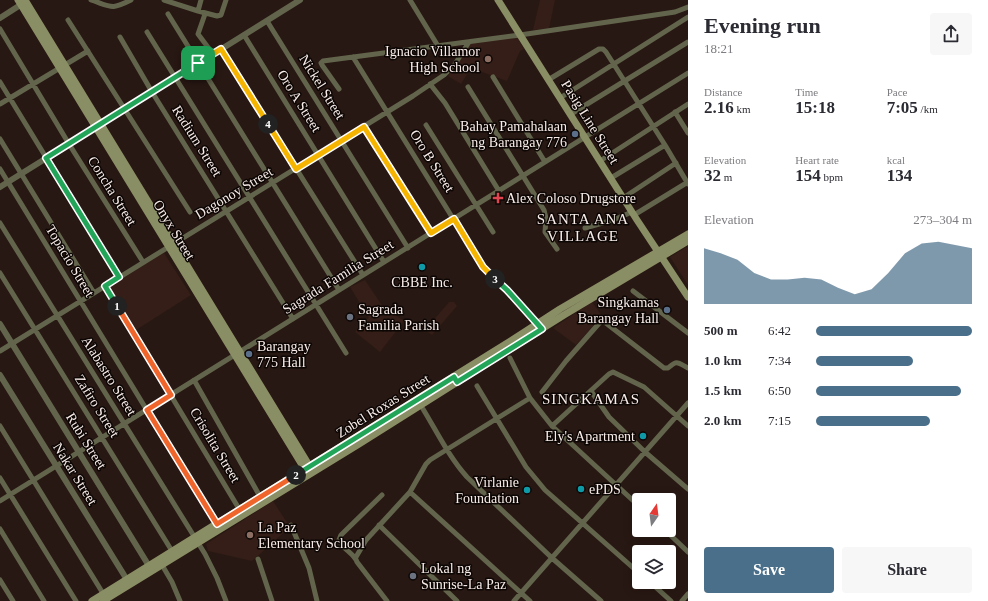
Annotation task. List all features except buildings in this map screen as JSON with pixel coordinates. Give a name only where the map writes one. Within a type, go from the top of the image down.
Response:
[{"type":"main road","name":"Pasig Line Street","points":[[498,0],[610,178],[688,297]]},
{"type":"main road","name":"Onyx Street","points":[[24,1],[98,126],[309,470]]},
{"type":"main road","name":"Zobel Roxas Street","points":[[660,255],[688,234]]},
{"type":"main road","name":"Zobel Roxas Street","points":[[150,569],[162,565],[218,526],[539,327],[560,309],[688,241]]},
{"type":"main road","name":"Zobel Roxas Street","points":[[92,601],[105,599],[128,582],[150,569],[172,551],[196,540]]},
{"type":"street","points":[[91,0],[112,7],[118,7],[131,0]]},
{"type":"street","points":[[164,0],[198,12],[220,16],[226,0]]},
{"type":"street","points":[[198,12],[201,0]]},
{"type":"street","points":[[0,186],[300,0]]},
{"type":"street","points":[[410,0],[438,46]]},
{"type":"street","points":[[0,18],[24,1]]},
{"type":"street","points":[[339,89],[322,65],[321,63],[323,61],[520,35],[675,12],[688,7]]},
{"type":"street","points":[[168,14],[339,290]]},
{"type":"street","points":[[205,14],[198,34],[213,54]]},
{"type":"street","points":[[560,98],[688,17]]},
{"type":"street","points":[[68,20],[190,212]]},
{"type":"street","name":"Nickel Street","points":[[267,21],[408,248]]},
{"type":"street","name":"Concha Street","points":[[0,29],[69,144],[143,262]]},
{"type":"street","points":[[147,32],[346,353]]},
{"type":"street","name":"Oro A Street","points":[[244,35],[384,262]]},
{"type":"street","name":"Radium Street","points":[[120,37],[152,92],[293,319]]},
{"type":"street","name":"Dagonoy Street","points":[[0,351],[387,113],[444,75],[455,64],[469,42]]},
{"type":"street","points":[[570,114],[688,42]]},
{"type":"street","points":[[221,49],[363,275]]},
{"type":"street","points":[[548,80],[599,49],[603,49],[614,64],[688,183],[633,213],[585,228]]},
{"type":"street","points":[[0,104],[88,51]]},
{"type":"street","name":"Oro B Street","points":[[353,57],[483,267],[507,290],[539,327]]},
{"type":"street","name":"Sagrada Familia Street","points":[[0,501],[688,73]]},
{"type":"street","points":[[493,77],[545,162]]},
{"type":"street","points":[[0,82],[119,277]]},
{"type":"street","points":[[430,84],[445,103],[499,191]]},
{"type":"street","points":[[468,87],[544,210],[546,218],[545,232],[557,249]]},
{"type":"street","points":[[600,161],[688,104]]},
{"type":"street","points":[[675,112],[688,133]]},
{"type":"street","points":[[426,124],[475,206],[493,232]]},
{"type":"street","points":[[364,127],[431,233]]},
{"type":"street","points":[[0,139],[94,293]]},
{"type":"street","points":[[610,178],[665,145]]},
{"type":"street","points":[[623,198],[676,163]]},
{"type":"street","name":"Topacio Street","points":[[0,170],[218,526]]},
{"type":"street","name":"Alabastro Street","points":[[0,223],[212,565],[226,601]]},
{"type":"street","name":"Zafiro Street","points":[[0,273],[172,551]]},
{"type":"street","name":"Crisolita Street","points":[[105,286],[242,512]]},
{"type":"street","points":[[634,291],[688,333]]},
{"type":"street","points":[[542,392],[566,361],[602,320],[664,368],[668,368],[673,362],[676,362],[688,368]]},
{"type":"street","name":"Rubi Street","points":[[0,324],[150,569]]},
{"type":"street","points":[[510,358],[530,398],[552,426],[632,500]]},
{"type":"street","points":[[552,426],[613,372],[644,387],[688,426]]},
{"type":"street","name":"Nakar Street","points":[[0,375],[128,582]]},
{"type":"street","points":[[194,380],[262,499]]},
{"type":"street","points":[[477,386],[526,467],[545,490],[632,567]]},
{"type":"street","points":[[591,391],[609,417],[645,452],[688,489]]},
{"type":"street","points":[[356,557],[366,540],[410,492],[426,464],[447,449],[530,398]]},
{"type":"street","points":[[514,601],[688,403]]},
{"type":"street","points":[[423,409],[447,449],[467,477],[552,558],[601,601]]},
{"type":"street","points":[[0,426],[105,599]]},
{"type":"street","points":[[0,478],[76,601]]},
{"type":"street","points":[[410,492],[530,601]]},
{"type":"street","points":[[382,495],[341,535],[339,540],[341,545],[350,554],[356,557],[358,562],[387,601]]},
{"type":"street","points":[[379,525],[458,601]]},
{"type":"street","points":[[291,526],[309,568],[317,601]]},
{"type":"street","points":[[0,529],[44,601]]},
{"type":"street","points":[[672,537],[688,552]]},
{"type":"street","points":[[258,559],[272,601]]},
{"type":"street","points":[[162,565],[172,582],[180,601]]},
{"type":"street","points":[[0,580],[13,601]]},
{"type":"street","points":[[658,589],[671,601]]},
{"type":"street","points":[[682,601],[688,594]]},
{"type":"shaded area","points":[[540,0],[555,0],[549,29],[533,30]]},
{"type":"shaded area","name":"Ignacio Villamor High School","points":[[517,37],[524,49],[520,51],[507,81],[471,68],[461,84],[448,76],[471,43]]},
{"type":"shaded area","points":[[688,246],[688,285],[670,257]]},
{"type":"shaded area","points":[[164,253],[191,295],[136,330],[109,285]]},
{"type":"shaded area","points":[[365,280],[383,307],[404,321],[380,352],[355,332],[364,321],[369,318],[350,287]]},
{"type":"shaded area","points":[[449,302],[454,302],[457,306],[432,335],[425,330]]},
{"type":"shaded area","points":[[592,302],[602,316],[576,345],[553,328]]},
{"type":"shaded area","name":"La Paz Elementary School","points":[[273,501],[290,527],[252,561],[208,551],[206,544]]},
{"type":"place","name":"Ignacio Villamor High School","points":[[488,59]]},
{"type":"place","name":"Bahay Pamahalaan ng Barangay 776","points":[[575,134]]},
{"type":"place","name":"Alex Coloso Drugstore","points":[[498,198]]},
{"type":"place","name":"CBBE Inc.","points":[[422,267]]},
{"type":"place","name":"Singkamas Barangay Hall","points":[[667,310]]},
{"type":"place","name":"Sagrada Familia Parish","points":[[350,317]]},
{"type":"place","name":"Barangay 775 Hall","points":[[249,354]]},
{"type":"place","name":"Ely's Apartment","points":[[643,436]]},
{"type":"place","name":"ePDS","points":[[581,489]]},
{"type":"place","name":"Virlanie Foundation","points":[[527,490]]},
{"type":"place","name":"La Paz Elementary School","points":[[250,535]]},
{"type":"place","name":"Lokal ng Sunrise-La Paz","points":[[413,576]]},
{"type":"district","name":"SANTA ANA VILLAGE","points":[[583,228]]},
{"type":"district","name":"SINGKAMAS","points":[[591,399]]},
{"type":"route","points":[[221,49],[296,169],[364,127],[431,233],[454,219],[483,267],[507,290],[542,329],[457,382],[454,377],[217,524],[147,410],[171,395],[105,286],[119,277],[46,158],[198,63],[221,49]]}]
